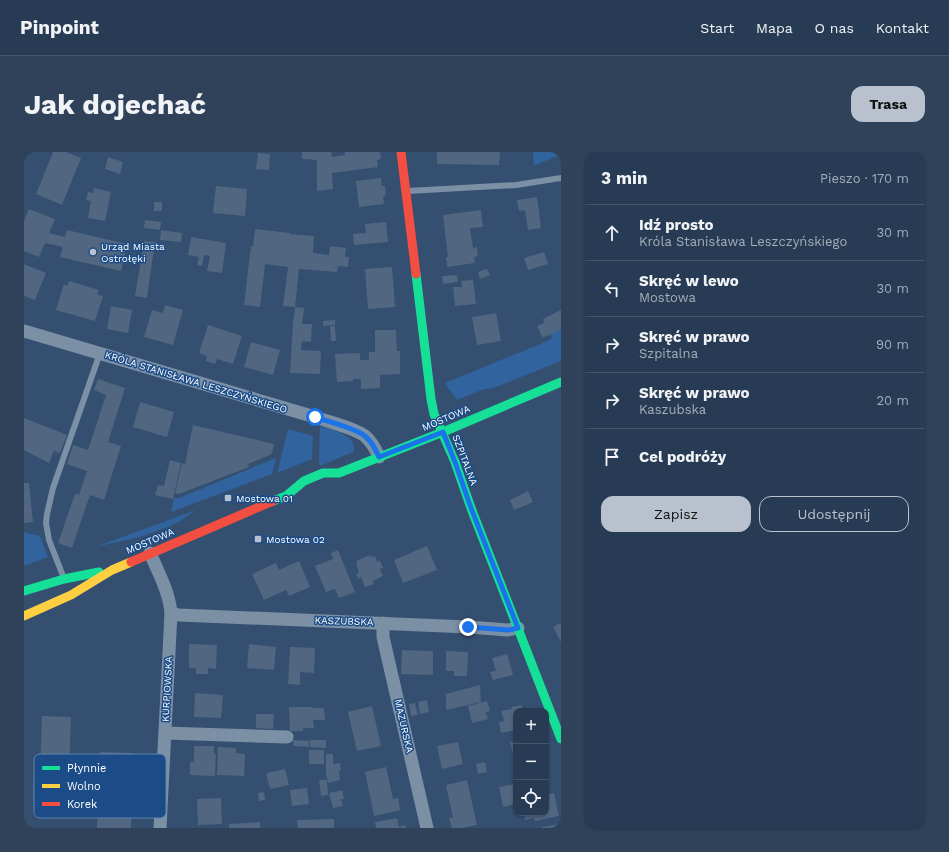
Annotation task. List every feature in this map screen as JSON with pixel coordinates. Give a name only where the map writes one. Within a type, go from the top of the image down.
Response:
[{"type":"main road","name":"SZPITALNA","points":[[402,152],[434,414],[455,462],[561,739]]},
{"type":"main road","name":"MOSTOWA","points":[[286,496],[304,480],[323,473],[339,473],[443,432],[561,382]]},
{"type":"main road","name":"MOSTOWA","points":[[331,482],[339,473]]},
{"type":"main road","name":"MOSTOWA","points":[[24,616],[71,595],[112,570],[150,553],[286,496],[301,494]]},
{"type":"main road","name":"MOSTOWA","points":[[24,591],[64,579],[112,570]]},
{"type":"street","name":"KRÓLA STANISŁAWA LESZCZYŃSKIEGO","points":[[24,331],[315,417],[357,431],[366,436],[379,457]]},
{"type":"street","name":"KURPIOWSKA","points":[[150,553],[166,589],[171,612],[164,754]]},
{"type":"street","name":"KASZUBSKA","points":[[171,612],[179,615],[383,623],[508,630],[518,628]]},
{"type":"street","name":"MAZURSKA","points":[[383,623],[383,637],[427,828]]},
{"type":"street","points":[[165,734],[287,737]]},
{"type":"street","name":"KURPIOWSKA","points":[[160,828],[161,818]]},
{"type":"lane","points":[[406,192],[516,185],[561,178]]},
{"type":"lane","points":[[64,579],[49,540],[46,514],[53,488],[100,353]]},
{"type":"shaded area","points":[[533,152],[561,152],[561,154],[534,166]]},
{"type":"shaded area","points":[[561,329],[561,361],[494,388],[484,389],[457,400],[445,383],[545,342],[552,338],[550,334]]},
{"type":"shaded area","points":[[320,426],[337,431],[347,437],[354,445],[354,451],[320,466]]},
{"type":"shaded area","points":[[288,429],[313,436],[312,459],[277,473]]},
{"type":"shaded area","points":[[276,458],[272,474],[171,512],[174,498],[179,498]]},
{"type":"shaded area","points":[[196,510],[170,526],[140,537],[95,547]]},
{"type":"shaded area","points":[[24,531],[26,533],[40,536],[48,557],[24,566]]},
{"type":"building","points":[[53,152],[66,152],[81,158],[62,205],[36,194]]},
{"type":"building","points":[[302,152],[331,152],[332,157],[345,155],[345,152],[380,152],[381,159],[377,160],[378,167],[332,173],[333,189],[317,191],[317,160],[302,159]]},
{"type":"building","points":[[437,152],[500,152],[499,165],[437,164]]},
{"type":"building","points":[[258,153],[270,154],[269,170],[256,169]]},
{"type":"building","points":[[108,157],[123,162],[120,174],[105,169]]},
{"type":"building","points":[[381,178],[382,186],[385,186],[386,195],[383,196],[384,204],[359,207],[356,181]]},
{"type":"building","points":[[216,186],[247,189],[245,216],[213,213]]},
{"type":"building","points":[[94,188],[111,192],[105,221],[88,218],[91,201],[86,200],[88,192],[93,193]]},
{"type":"building","points":[[537,197],[541,228],[528,230],[525,210],[519,211],[517,200]]},
{"type":"building","points":[[154,202],[162,202],[162,211],[154,211]]},
{"type":"building","points":[[29,209],[55,219],[49,233],[65,237],[67,230],[127,244],[121,271],[60,257],[63,247],[45,243],[39,257],[24,251],[24,221]]},
{"type":"building","points":[[481,210],[483,227],[470,228],[473,248],[477,247],[478,256],[474,257],[475,263],[447,267],[446,257],[448,257],[443,215]]},
{"type":"building","points":[[145,220],[161,222],[160,230],[144,228]]},
{"type":"building","points":[[386,222],[388,242],[354,245],[353,234],[366,233],[365,224]]},
{"type":"building","points":[[255,229],[314,236],[313,253],[329,255],[330,246],[346,248],[345,257],[349,257],[348,267],[338,266],[337,272],[299,269],[295,307],[283,306],[288,267],[265,264],[260,307],[244,305],[251,246],[253,247]]},
{"type":"building","points":[[161,230],[182,233],[181,242],[160,240]]},
{"type":"building","points":[[191,237],[226,243],[222,273],[207,271],[210,256],[204,255],[202,266],[197,265],[199,257],[188,255]]},
{"type":"building","points":[[144,241],[155,242],[147,298],[135,296]]},
{"type":"building","points":[[544,252],[548,264],[528,270],[524,258]]},
{"type":"building","points":[[24,264],[46,273],[35,300],[24,296]]},
{"type":"building","points":[[392,267],[395,307],[368,309],[365,269]]},
{"type":"building","points":[[487,269],[490,275],[480,279],[478,272]]},
{"type":"building","points":[[457,275],[458,282],[443,284],[442,276]]},
{"type":"building","points":[[473,280],[476,304],[455,306],[453,287],[462,287],[461,281]]},
{"type":"building","points":[[69,281],[99,290],[97,294],[103,296],[95,321],[56,310],[64,284],[67,286]]},
{"type":"building","points":[[165,305],[183,310],[173,345],[144,337],[152,310],[163,313]]},
{"type":"building","points":[[111,306],[132,310],[128,333],[107,329]]},
{"type":"building","points":[[295,307],[304,308],[302,324],[312,324],[311,342],[302,341],[301,350],[321,351],[320,374],[290,373]]},
{"type":"building","points":[[561,310],[561,329],[543,338],[537,326],[544,323],[543,319]]},
{"type":"building","points":[[496,313],[501,341],[477,345],[472,317]]},
{"type":"building","points":[[335,320],[335,325],[323,326],[323,321]]},
{"type":"building","points":[[208,325],[242,336],[233,364],[217,359],[215,364],[206,361],[207,356],[199,353]]},
{"type":"building","points":[[330,326],[335,326],[336,341],[331,341]]},
{"type":"building","points":[[375,330],[396,330],[397,351],[400,351],[400,374],[380,375],[380,388],[361,389],[361,379],[337,382],[335,354],[360,353],[360,360],[369,360],[369,352],[375,352]]},
{"type":"building","points":[[251,342],[280,350],[273,375],[244,367]]},
{"type":"building","points":[[98,379],[125,388],[108,442],[121,446],[104,500],[90,495],[72,548],[58,543],[75,494],[79,495],[87,471],[67,464],[73,445],[88,450],[106,395],[94,390]]},
{"type":"building","points":[[140,402],[174,412],[167,437],[133,427]]},
{"type":"building","points":[[24,418],[67,435],[60,453],[54,451],[49,463],[24,450]]},
{"type":"building","points":[[193,425],[274,444],[272,454],[248,464],[249,467],[179,494],[175,493],[182,463],[185,464]]},
{"type":"building","points":[[170,460],[181,463],[173,499],[155,495],[158,485],[164,486]]},
{"type":"building","points":[[24,483],[29,483],[33,522],[24,523]]},
{"type":"building","points":[[528,491],[533,502],[514,510],[510,500]]},
{"type":"building","points":[[427,546],[437,570],[403,583],[394,560]]},
{"type":"building","points":[[338,550],[355,592],[339,598],[335,589],[326,592],[315,566],[333,559],[331,553]]},
{"type":"building","points":[[370,555],[371,557],[375,556],[377,562],[380,561],[383,568],[380,569],[383,576],[373,581],[374,584],[365,587],[361,577],[358,579],[356,574],[359,573],[356,561]]},
{"type":"building","points":[[299,561],[310,587],[289,596],[286,590],[264,600],[252,574],[276,563],[279,570]]},
{"type":"building","points":[[561,623],[561,642],[553,627]]},
{"type":"building","points":[[189,644],[217,645],[216,669],[208,668],[208,674],[196,674],[196,668],[189,668]]},
{"type":"building","points":[[249,644],[276,647],[274,670],[247,668]]},
{"type":"building","points":[[290,647],[315,648],[314,673],[300,672],[300,685],[288,684]]},
{"type":"building","points":[[402,650],[433,651],[433,675],[401,674]]},
{"type":"building","points":[[446,651],[468,652],[467,676],[454,676],[454,671],[446,671]]},
{"type":"building","points":[[507,654],[513,675],[493,680],[490,672],[496,671],[492,658]]},
{"type":"building","points":[[480,685],[481,702],[446,710],[446,694]]},
{"type":"building","points":[[195,693],[223,695],[221,718],[194,717]]},
{"type":"building","points":[[427,700],[429,712],[420,714],[418,702]]},
{"type":"building","points":[[487,701],[490,711],[486,712],[488,719],[472,723],[468,706]]},
{"type":"building","points":[[415,703],[418,715],[411,716],[409,704]]},
{"type":"building","points":[[522,705],[522,708],[513,708],[513,731],[501,733],[499,722],[504,721],[501,711],[512,709],[511,707]]},
{"type":"building","points":[[372,706],[381,746],[357,751],[348,712]]},
{"type":"building","points":[[289,707],[324,708],[325,720],[313,720],[314,728],[303,728],[303,731],[290,731]]},
{"type":"building","points":[[256,714],[274,714],[273,729],[256,728]]},
{"type":"building","points":[[42,716],[71,717],[70,754],[41,754]]},
{"type":"building","points":[[293,740],[309,741],[309,747],[293,746]]},
{"type":"building","points":[[310,740],[326,740],[326,748],[310,747]]},
{"type":"building","points":[[458,742],[463,764],[442,769],[437,746]]},
{"type":"building","points":[[510,742],[513,742],[513,754]]},
{"type":"building","points":[[194,746],[214,746],[214,754],[216,754],[215,776],[190,775],[190,762],[194,762]]},
{"type":"building","points":[[218,747],[236,748],[236,753],[245,754],[244,776],[217,775]]},
{"type":"building","points":[[309,750],[324,750],[324,764],[309,764]]},
{"type":"building","points":[[100,752],[134,754],[100,754]]},
{"type":"building","points":[[326,754],[333,754],[333,764],[340,763],[340,780],[328,783],[326,773]]},
{"type":"building","points":[[485,762],[487,772],[478,774],[476,764]]},
{"type":"building","points":[[386,767],[393,799],[398,798],[400,810],[374,816],[365,772]]},
{"type":"building","points":[[285,769],[289,785],[270,789],[266,773]]},
{"type":"building","points":[[34,774],[34,801],[33,801]]},
{"type":"building","points":[[319,780],[327,780],[328,795],[321,796]]},
{"type":"building","points":[[467,780],[477,825],[452,828],[449,818],[453,818],[446,785]]},
{"type":"building","points":[[513,785],[513,805],[503,807],[499,787]]},
{"type":"building","points":[[307,788],[309,804],[292,806],[290,790]]},
{"type":"building","points":[[342,790],[344,799],[334,801],[341,800],[343,806],[333,808],[329,793]]},
{"type":"building","points":[[264,792],[265,800],[259,801],[258,793]]},
{"type":"building","points":[[554,793],[559,816],[535,821],[534,818],[525,820],[524,816],[549,816],[549,794]]},
{"type":"building","points":[[221,798],[222,824],[198,825],[197,799]]},
{"type":"building","points":[[97,818],[131,818],[131,828],[97,828]]},
{"type":"building","points":[[397,818],[399,827],[405,825],[406,828],[376,828],[375,822]]},
{"type":"building","points":[[334,819],[334,828],[298,828],[297,820]]},
{"type":"building","points":[[260,822],[260,828],[229,828],[229,824]]},
{"type":"building","points":[[561,824],[561,828],[542,828],[542,827]]},
{"type":"traffic: fast","points":[[416,274],[434,414],[455,462],[471,508],[561,739]]},
{"type":"traffic: fast","points":[[273,501],[286,496],[304,481],[323,473],[339,473],[443,432],[561,382]]},
{"type":"traffic: fast","points":[[24,591],[64,579],[99,572]]},
{"type":"traffic: slow","points":[[24,616],[71,595],[112,570],[131,562]]},
{"type":"traffic: jam","points":[[401,152],[416,274]]},
{"type":"traffic: jam","points":[[131,562],[273,501]]},
{"type":"place","name":"Urząd Miasta Ostrołęki","points":[[93,252]]},
{"type":"place","name":"Mostowa 01","points":[[228,498]]},
{"type":"place","name":"Mostowa 02","points":[[258,539]]},
{"type":"route","points":[[315,417],[357,431],[366,436],[379,457],[443,432],[518,628],[508,630],[468,627]]}]
